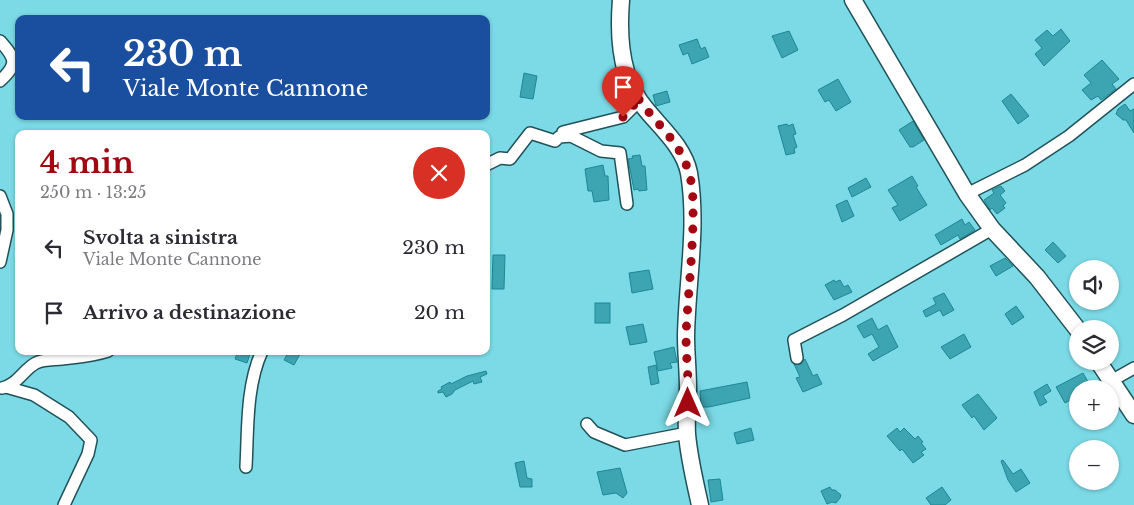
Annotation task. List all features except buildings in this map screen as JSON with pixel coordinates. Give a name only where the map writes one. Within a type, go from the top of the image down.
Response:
[{"type":"street","points":[[621,0],[620,41],[628,76],[636,95],[644,107],[666,131],[680,153],[688,170],[693,199],[692,258],[686,335],[687,433],[700,505]]},
{"type":"street","points":[[853,0],[967,194],[992,229],[1037,277],[1070,320]]},
{"type":"street","points":[[0,41],[11,54],[13,63],[11,70],[0,81]]},
{"type":"street","points":[[967,194],[1025,165],[1069,136],[1134,84]]},
{"type":"street","points":[[627,204],[620,153],[601,151],[563,132],[623,117],[633,108],[636,95]]},
{"type":"street","points":[[490,163],[500,158],[510,159],[530,133],[555,141],[559,137],[572,136]]},
{"type":"street","points":[[0,196],[7,214],[7,230],[0,262]]},
{"type":"street","points":[[797,358],[794,340],[843,315],[992,229]]},
{"type":"street","points":[[3,388],[21,377],[35,364],[44,361],[95,355]]},
{"type":"street","points":[[246,467],[254,368],[260,355]]},
{"type":"street","points":[[1114,380],[1134,368]]},
{"type":"street","points":[[3,388],[34,395],[68,417],[91,440],[88,454],[64,505]]},
{"type":"street","points":[[1119,393],[1134,415]]},
{"type":"street","points":[[587,424],[594,432],[625,445],[687,433]]},
{"type":"route","points":[[623,117],[633,108],[636,95],[644,107],[666,131],[688,170],[693,199],[692,258],[686,335],[688,403]]}]
